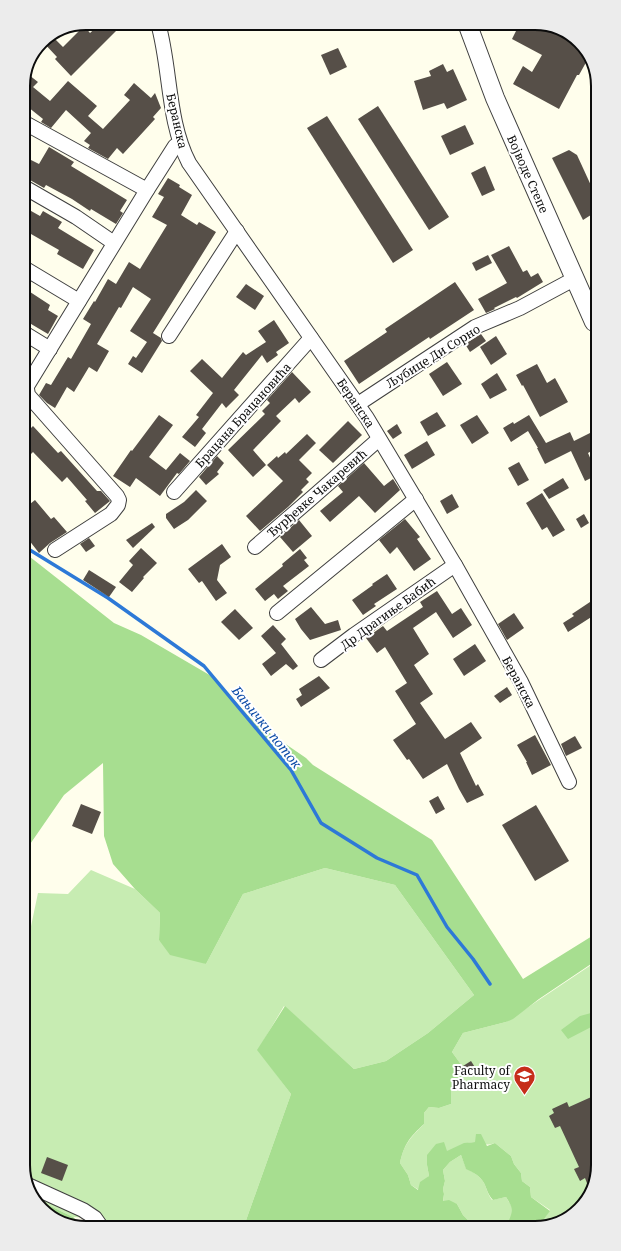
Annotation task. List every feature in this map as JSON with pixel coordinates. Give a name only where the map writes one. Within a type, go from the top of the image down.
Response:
[{"type":"street","name":"Беранска","points":[[160,30],[174,119],[180,143],[189,163],[358,404],[379,438],[455,565],[520,682],[569,782]]},
{"type":"street","name":"Војводе Степе","points":[[469,30],[495,98],[591,316]]},
{"type":"street","points":[[30,126],[147,190]]},
{"type":"street","points":[[30,382],[147,190],[175,146],[180,143]]},
{"type":"street","points":[[30,190],[76,217],[114,243]]},
{"type":"street","points":[[169,336],[237,231]]},
{"type":"street","points":[[30,272],[79,301]]},
{"type":"street","name":"Љубице Ди Сорно","points":[[358,404],[475,327],[516,310],[574,279]]},
{"type":"street","points":[[30,337],[50,349]]},
{"type":"street","name":"Брацана Брацановића","points":[[174,492],[311,338]]},
{"type":"street","points":[[30,398],[117,496],[118,500],[118,505],[111,514],[55,550]]},
{"type":"street","name":"Ђурђевке Чакаревић","points":[[255,547],[379,438]]},
{"type":"street","points":[[277,612],[416,499]]},
{"type":"street","name":"Др Драгиње Бабић","points":[[321,660],[354,635],[455,565]]},
{"type":"street","points":[[35,1187],[82,1210],[97,1221]]},
{"type":"green space","points":[[30,557],[114,623],[141,635],[213,677],[255,723],[306,758],[313,765],[432,840],[523,979],[591,937],[591,964],[539,999],[513,1019],[463,1033],[452,1052],[460,1063],[465,1075],[451,1090],[451,1104],[439,1108],[429,1107],[424,1113],[424,1124],[408,1141],[403,1151],[400,1163],[408,1175],[411,1185],[418,1190],[420,1182],[429,1176],[427,1155],[436,1144],[444,1142],[447,1151],[464,1143],[475,1142],[476,1134],[481,1134],[487,1146],[495,1143],[511,1156],[514,1164],[521,1173],[522,1181],[530,1187],[531,1197],[550,1211],[543,1220],[509,1221],[512,1208],[506,1197],[493,1200],[480,1178],[466,1169],[461,1155],[450,1162],[443,1170],[445,1181],[443,1201],[449,1200],[457,1204],[463,1215],[469,1221],[246,1221],[291,1094],[257,1050],[285,1006],[354,1069],[386,1061],[428,1033],[474,995],[395,885],[325,868],[243,894],[206,964],[170,955],[159,940],[160,913],[135,889],[113,864],[104,836],[103,763],[64,795],[30,844]]},
{"type":"green space","points":[[325,868],[395,885],[474,995],[428,1033],[386,1061],[354,1069],[284,1006],[258,1050],[291,1094],[246,1221],[99,1221],[95,1218],[73,1217],[45,1203],[34,1186],[30,1165],[30,931],[38,893],[68,894],[91,870],[135,889],[160,913],[159,940],[206,964],[243,894]]},
{"type":"green space","name":"Faculty of Pharmacy","points":[[591,965],[591,1172],[585,1190],[577,1202],[563,1213],[546,1220],[543,1220],[550,1210],[531,1197],[530,1187],[522,1181],[521,1173],[514,1164],[511,1156],[495,1143],[469,1143],[457,1147],[427,1165],[429,1176],[419,1190],[411,1185],[408,1175],[400,1163],[403,1151],[411,1137],[424,1124],[424,1113],[429,1107],[439,1108],[451,1104],[451,1090],[461,1081],[460,1063],[452,1052],[463,1033],[506,1022]]},
{"type":"green space","points":[[591,1013],[591,1027],[568,1039],[561,1030],[580,1016]]},
{"type":"green space","points":[[461,1155],[466,1168],[476,1174],[482,1181],[492,1200],[506,1197],[512,1207],[512,1216],[510,1221],[469,1221],[463,1215],[457,1204],[443,1202],[443,1189],[445,1181],[443,1170],[450,1162]]},
{"type":"green space","points":[[45,1203],[77,1220],[65,1217]]},
{"type":"building","points":[[87,30],[90,33],[93,30],[117,30],[71,76],[55,59],[57,57],[47,46],[56,40],[63,47],[79,31]]},
{"type":"building","points":[[516,30],[546,31],[566,39],[577,49],[586,63],[579,75],[577,75],[559,109],[513,84],[523,66],[532,72],[542,55],[512,39]]},
{"type":"building","points":[[338,48],[347,67],[330,75],[321,55]]},
{"type":"building","points":[[443,64],[447,72],[453,69],[467,100],[447,109],[444,103],[423,110],[414,81],[431,76],[429,71]]},
{"type":"building","points":[[31,77],[38,82],[33,87],[50,101],[68,81],[97,106],[88,116],[103,129],[130,100],[124,95],[134,83],[151,98],[155,93],[161,108],[153,117],[155,119],[123,154],[117,148],[108,159],[88,148],[90,145],[84,141],[91,133],[66,110],[51,128],[41,122],[43,119],[30,109]]},
{"type":"building","points":[[378,106],[449,217],[429,230],[358,119]]},
{"type":"building","points":[[327,116],[413,250],[393,263],[307,128]]},
{"type":"building","points":[[465,125],[474,144],[450,155],[441,136]]},
{"type":"building","points":[[49,147],[74,162],[71,166],[127,200],[120,211],[123,213],[116,224],[91,209],[90,211],[46,185],[44,188],[30,180],[30,160],[39,164]]},
{"type":"building","points":[[569,150],[577,155],[591,185],[591,215],[583,220],[552,158]]},
{"type":"building","points":[[485,166],[495,190],[482,196],[471,173]]},
{"type":"building","points":[[168,178],[180,185],[179,187],[192,195],[181,215],[197,225],[199,222],[216,232],[153,333],[161,338],[162,341],[142,373],[128,364],[133,356],[136,358],[147,342],[130,331],[151,299],[133,287],[97,344],[109,351],[97,372],[89,367],[74,392],[67,387],[55,408],[39,395],[46,383],[51,385],[68,357],[71,359],[91,324],[83,319],[108,279],[116,284],[129,262],[140,269],[167,225],[152,217],[164,197],[158,194]]},
{"type":"building","points":[[30,210],[40,216],[43,211],[62,222],[58,228],[94,250],[83,269],[57,254],[59,250],[30,233]]},
{"type":"building","points":[[509,246],[523,272],[527,270],[531,277],[538,273],[543,282],[517,298],[516,297],[486,313],[478,299],[507,283],[491,255]]},
{"type":"building","points":[[488,255],[492,263],[476,271],[472,263]]},
{"type":"building","points":[[455,282],[474,310],[430,339],[429,337],[359,384],[344,361],[387,332],[385,329]]},
{"type":"building","points":[[246,284],[264,296],[255,310],[236,297]]},
{"type":"building","points":[[30,292],[50,305],[48,310],[58,316],[48,334],[30,323]]},
{"type":"building","points":[[274,320],[289,343],[276,352],[278,355],[267,363],[262,355],[234,390],[239,395],[226,408],[222,403],[202,429],[206,433],[195,447],[182,437],[199,417],[196,415],[213,393],[190,371],[202,359],[222,378],[243,352],[246,355],[266,342],[258,331]]},
{"type":"building","points":[[481,334],[486,341],[470,352],[465,344]]},
{"type":"building","points":[[496,336],[507,354],[491,365],[480,347]]},
{"type":"building","points":[[447,362],[462,384],[443,396],[429,374]]},
{"type":"building","points":[[537,364],[547,383],[555,378],[568,402],[540,417],[516,375]]},
{"type":"building","points":[[292,372],[311,392],[299,403],[295,398],[276,416],[281,421],[253,450],[266,465],[253,477],[228,450],[265,414],[262,411],[270,403],[267,400]]},
{"type":"building","points":[[497,373],[507,390],[490,399],[481,384]]},
{"type":"building","points":[[437,412],[446,426],[428,436],[420,422]]},
{"type":"building","points":[[159,415],[173,425],[149,457],[166,470],[180,453],[190,461],[179,474],[177,473],[160,496],[136,478],[130,487],[113,476],[131,450],[132,451]]},
{"type":"building","points":[[477,415],[489,433],[472,444],[460,425]]},
{"type":"building","points":[[529,415],[546,443],[570,432],[574,441],[591,432],[591,451],[588,453],[591,460],[591,478],[585,481],[571,451],[545,464],[528,431],[511,442],[503,428],[513,422],[514,424]]},
{"type":"building","points":[[348,421],[362,435],[333,463],[319,450]]},
{"type":"building","points":[[397,424],[402,433],[393,439],[387,431]]},
{"type":"building","points":[[33,426],[58,453],[61,451],[97,491],[101,491],[110,501],[95,513],[85,501],[87,500],[67,477],[62,482],[33,452],[30,455],[30,429]]},
{"type":"building","points":[[307,434],[316,443],[299,460],[312,473],[306,479],[309,482],[301,490],[303,492],[288,507],[260,531],[246,516],[283,481],[267,465],[277,456],[278,458],[285,452],[286,454]]},
{"type":"building","points":[[427,441],[435,455],[412,469],[404,455]]},
{"type":"building","points":[[217,456],[224,463],[217,472],[219,474],[206,485],[199,477]]},
{"type":"building","points":[[519,462],[529,480],[518,486],[508,468]]},
{"type":"building","points":[[364,463],[384,486],[393,479],[400,490],[375,513],[359,496],[330,522],[320,511],[343,492],[338,486]]},
{"type":"building","points":[[563,478],[569,488],[549,499],[543,490]]},
{"type":"building","points":[[196,490],[207,501],[188,520],[174,529],[166,518],[166,514],[184,502]]},
{"type":"building","points":[[542,493],[565,530],[553,537],[547,527],[542,530],[526,503]]},
{"type":"building","points":[[452,494],[459,507],[447,514],[440,501]]},
{"type":"building","points":[[35,500],[51,519],[54,517],[67,532],[50,543],[39,553],[30,541],[30,504]]},
{"type":"building","points":[[584,514],[589,523],[581,528],[576,519]]},
{"type":"building","points":[[405,519],[420,537],[417,539],[431,559],[414,571],[397,547],[390,554],[379,540]]},
{"type":"building","points":[[299,520],[312,536],[293,552],[280,537]]},
{"type":"building","points":[[152,523],[155,527],[133,548],[126,540]]},
{"type":"building","points":[[89,538],[95,546],[86,552],[80,544]]},
{"type":"building","points":[[222,544],[231,557],[220,565],[217,580],[227,593],[216,601],[202,581],[199,583],[188,569]]},
{"type":"building","points":[[141,548],[157,563],[143,577],[144,578],[132,592],[119,582],[133,565],[129,561]]},
{"type":"building","points":[[300,549],[307,558],[304,560],[309,566],[283,586],[288,591],[278,599],[274,594],[265,601],[255,589],[283,566],[282,564]]},
{"type":"building","points":[[89,570],[116,587],[109,597],[83,580]]},
{"type":"building","points":[[387,574],[397,589],[374,604],[376,606],[363,615],[352,600]]},
{"type":"building","points":[[437,591],[452,614],[461,608],[472,625],[453,638],[436,612],[413,628],[429,654],[414,665],[433,694],[420,703],[445,739],[471,722],[482,738],[460,753],[476,786],[478,784],[484,795],[467,803],[447,764],[423,779],[393,740],[416,724],[395,691],[407,683],[385,647],[377,653],[366,638],[383,626],[387,631],[423,607],[420,602]]},
{"type":"building","points":[[591,601],[591,617],[568,632],[563,623],[574,616],[572,614]]},
{"type":"building","points":[[311,607],[325,624],[338,620],[341,630],[310,640],[295,619]]},
{"type":"building","points":[[235,609],[253,628],[239,640],[221,622]]},
{"type":"building","points":[[514,613],[524,628],[507,640],[498,624]]},
{"type":"building","points":[[273,625],[286,639],[281,644],[298,666],[293,670],[286,664],[271,676],[262,664],[276,653],[261,636]]},
{"type":"building","points":[[475,644],[486,661],[464,676],[453,659]]},
{"type":"building","points":[[319,676],[330,688],[301,707],[296,699],[302,695],[299,689]]},
{"type":"building","points":[[507,687],[512,695],[500,703],[494,696]]},
{"type":"building","points":[[535,735],[551,765],[532,775],[527,762],[517,745]]},
{"type":"building","points":[[575,736],[582,748],[566,756],[561,744]]},
{"type":"building","points":[[438,796],[445,809],[436,814],[429,801]]},
{"type":"building","points":[[81,804],[101,812],[92,834],[72,826]]},
{"type":"building","points":[[536,805],[569,861],[535,881],[502,825]]},
{"type":"building","points":[[471,1061],[476,1069],[468,1074],[463,1066]]},
{"type":"building","points":[[591,1097],[591,1172],[587,1184],[585,1178],[580,1181],[574,1169],[579,1167],[560,1126],[555,1128],[549,1116],[554,1113],[552,1109],[567,1102],[569,1107]]},
{"type":"building","points":[[47,1157],[68,1165],[62,1181],[41,1173]]},
{"type":"waterway","name":"Бањички поток","points":[[30,550],[108,598],[204,666],[291,770],[321,823],[377,858],[417,875],[447,927],[473,959],[490,984]]},
{"type":"place","name":"Faculty of Pharmacy","points":[[525,1096]]}]
